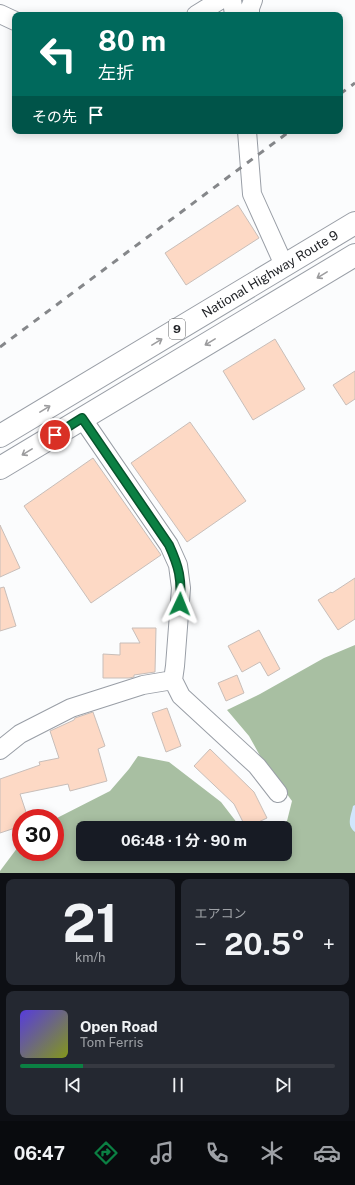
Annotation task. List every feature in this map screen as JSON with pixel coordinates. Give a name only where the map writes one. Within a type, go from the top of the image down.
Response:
[{"type":"highway","name":"National Highway Route 9","points":[[0,436],[355,223]]},
{"type":"highway","name":"National Highway Route 9","points":[[0,468],[355,254]]},
{"type":"street","points":[[201,12],[220,0]]},
{"type":"street","points":[[232,0],[234,12]]},
{"type":"street","points":[[250,12],[253,0]]},
{"type":"street","points":[[0,14],[12,20]]},
{"type":"street","points":[[247,134],[252,194],[284,265]]},
{"type":"street","points":[[82,418],[169,545],[178,565],[181,588],[173,680],[181,696],[257,766],[278,793]]},
{"type":"street","points":[[0,750],[20,734],[71,708],[143,685],[173,680]]},
{"type":"green space","points":[[355,645],[355,873],[0,873],[12,855],[12,861],[64,861],[64,814],[110,791],[138,756],[169,762],[221,802],[236,821],[76,821],[76,861],[292,861],[292,821],[287,821],[292,801],[264,763],[249,736],[227,710],[260,694],[324,658]]},
{"type":"water","points":[[355,805],[355,832],[352,829],[350,820],[353,806]]},
{"type":"building","points":[[238,205],[259,238],[186,285],[165,253]]},
{"type":"building","points":[[275,339],[305,389],[253,420],[223,371]]},
{"type":"building","points":[[355,371],[355,399],[346,405],[333,385]]},
{"type":"building","points":[[190,422],[246,501],[187,542],[131,463]]},
{"type":"building","points":[[93,458],[161,555],[91,603],[24,506]]},
{"type":"building","points":[[0,525],[20,568],[0,577]]},
{"type":"building","points":[[355,578],[355,619],[338,630],[318,600]]},
{"type":"building","points":[[4,587],[16,626],[0,631],[0,588]]},
{"type":"building","points":[[132,628],[156,628],[155,672],[134,675],[134,677],[129,678],[103,678],[103,654],[120,655],[120,643],[140,643]]},
{"type":"building","points":[[259,630],[280,669],[268,676],[260,662],[242,672],[228,646]]},
{"type":"building","points":[[237,675],[244,693],[226,701],[218,683]]},
{"type":"building","points":[[167,708],[181,746],[166,752],[152,713]]},
{"type":"building","points":[[93,712],[105,746],[98,749],[107,781],[70,791],[68,784],[20,794],[25,809],[12,809],[12,829],[0,833],[0,779],[40,765],[39,762],[59,758],[50,731],[74,720],[75,718]]},
{"type":"building","points":[[210,749],[254,792],[267,818],[261,821],[242,821],[234,804],[194,766]]},
{"type":"railway","points":[[343,92],[355,83]]},
{"type":"railway","points":[[0,347],[286,134]]},
{"type":"route","points":[[55,435],[82,418],[169,545],[178,565],[181,588],[180,604]]}]
